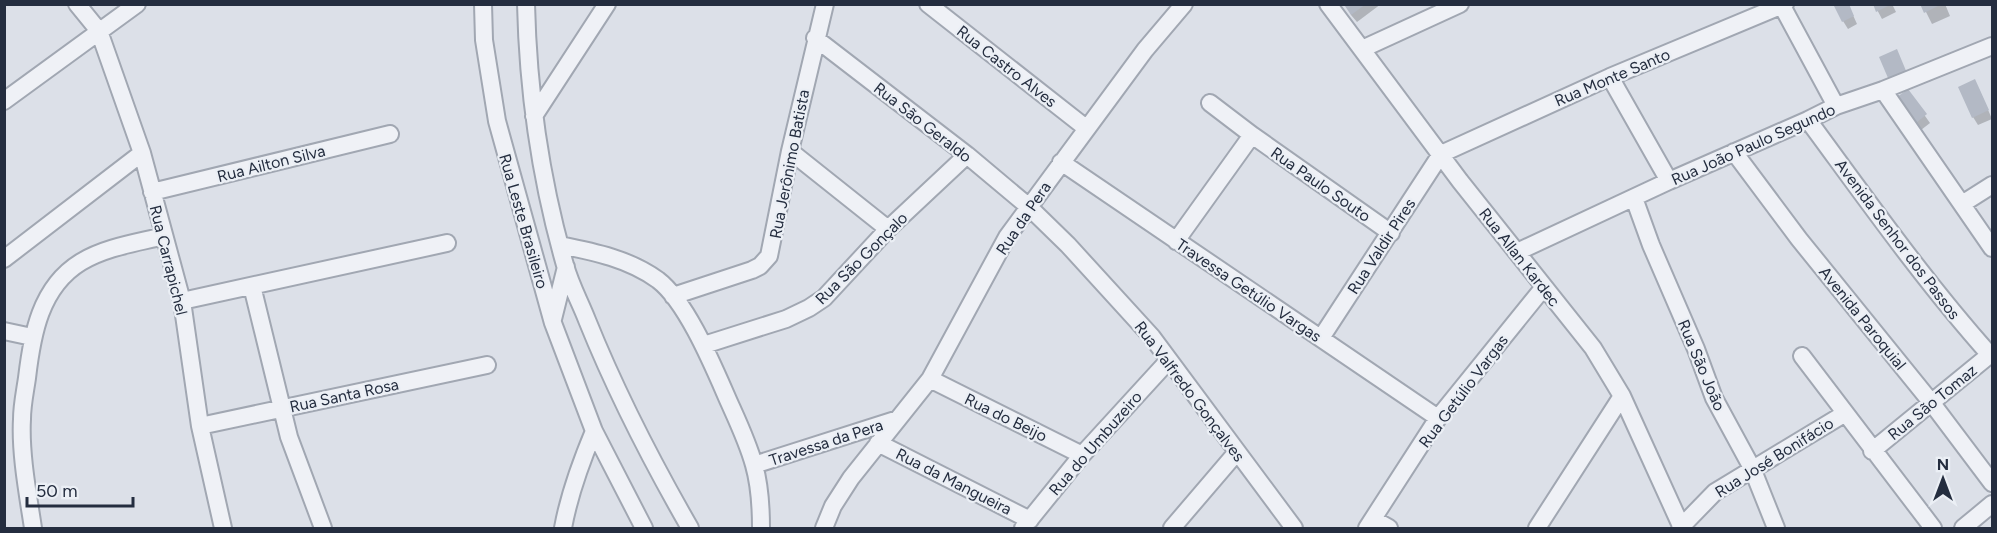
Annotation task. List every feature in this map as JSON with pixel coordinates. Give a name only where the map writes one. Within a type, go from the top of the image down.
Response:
[{"type":"street","name":"Rua Carrapichel","points":[[77,4],[99,31],[142,153],[182,301],[200,426],[223,528]]},
{"type":"street","points":[[4,101],[137,4]]},
{"type":"street","name":"Rua Leste Brasileiro","points":[[483,4],[484,40],[497,122],[553,323],[594,431],[644,528]]},
{"type":"street","points":[[526,4],[534,116],[566,267],[608,372],[690,528]]},
{"type":"street","points":[[534,116],[607,4]]},
{"type":"street","name":"Rua Jerônimo Batista","points":[[673,296],[752,270],[765,261],[772,248],[790,151],[815,38],[825,4]]},
{"type":"street","name":"Rua Castro Alves","points":[[928,4],[1086,128]]},
{"type":"street","name":"Rua da Pera","points":[[824,528],[833,506],[851,478],[930,379],[1007,237],[1145,50],[1184,4]]},
{"type":"street","name":"Rua Allan Kardec","points":[[1328,4],[1441,154],[1593,348],[1622,396],[1681,528]]},
{"type":"street","points":[[1362,49],[1460,4]]},
{"type":"street","points":[[1783,5],[1836,106]]},
{"type":"street","name":"Rua Monte Santo","points":[[1441,154],[1610,76],[1783,5]]},
{"type":"street","name":"Rua São Geraldo","points":[[815,38],[967,155],[1029,207]]},
{"type":"street","name":"Rua João Paulo Segundo","points":[[1517,252],[1836,106],[1883,90],[1992,46]]},
{"type":"street","points":[[1610,76],[1669,181]]},
{"type":"street","points":[[1883,90],[1992,248]]},
{"type":"street","name":"Rua Paulo Souto","points":[[1210,103],[1391,233]]},
{"type":"street","name":"Avenida Senhor dos Passos","points":[[1808,120],[1903,248],[1957,317],[1991,354]]},
{"type":"street","name":"Rua Ailton Silva","points":[[152,192],[390,134]]},
{"type":"street","points":[[1176,241],[1252,135]]},
{"type":"street","points":[[790,151],[888,229]]},
{"type":"street","name":"Avenida Paroquial","points":[[1734,152],[1820,267],[1932,402],[1992,483]]},
{"type":"street","points":[[4,259],[142,153]]},
{"type":"street","name":"Rua Valdir Pires","points":[[1321,338],[1441,154]]},
{"type":"street","name":"Rua São Gonçalo","points":[[704,345],[786,319],[809,308],[838,284],[888,229],[967,155]]},
{"type":"street","name":"Travessa Getúlio Vargas","points":[[1061,162],[1438,418]]},
{"type":"street","points":[[1962,204],[1992,185]]},
{"type":"street","name":"Rua São João","points":[[1634,198],[1714,398],[1752,468],[1776,528]]},
{"type":"street","name":"Rua Valfredo Gonçalves","points":[[1029,207],[1152,337],[1294,528]]},
{"type":"street","points":[[33,528],[21,420],[32,337],[47,297],[60,280],[79,263],[103,251],[164,237]]},
{"type":"street","points":[[182,301],[447,243]]},
{"type":"street","points":[[560,245],[611,256],[634,266],[659,281],[673,296],[704,345],[745,440],[754,465],[761,509],[761,528]]},
{"type":"street","points":[[553,323],[566,267]]},
{"type":"street","points":[[252,286],[290,437],[323,528]]},
{"type":"street","name":"Rua Getúlio Vargas","points":[[1370,524],[1438,418],[1544,287]]},
{"type":"street","points":[[4,331],[32,337]]},
{"type":"street","name":"Rua São Tomaz","points":[[1872,451],[1991,354]]},
{"type":"street","points":[[1802,356],[1872,451],[1933,528]]},
{"type":"street","name":"Rua do Umbuzeiro","points":[[1026,524],[1082,455],[1169,360]]},
{"type":"street","name":"Rua Santa Rosa","points":[[200,426],[487,365]]},
{"type":"street","name":"Rua do Beijo","points":[[930,379],[1082,455]]},
{"type":"street","points":[[1537,528],[1622,396]]},
{"type":"street","name":"Rua José Bonifácio","points":[[1681,528],[1715,492],[1844,414]]},
{"type":"street","name":"Travessa da Pera","points":[[754,465],[898,418]]},
{"type":"street","points":[[563,528],[579,472],[594,431]]},
{"type":"street","name":"Rua da Mangueira","points":[[878,442],[1026,524]]},
{"type":"street","points":[[1172,528],[1237,452]]},
{"type":"street","points":[[1963,528],[1992,504]]},
{"type":"street","points":[[1370,524],[1389,528]]},
{"type":"building","points":[[1347,4],[1366,4],[1351,15],[1345,6]]},
{"type":"building","points":[[1833,4],[1849,4],[1854,16],[1842,22]]},
{"type":"building","points":[[1873,4],[1892,4],[1876,12]]},
{"type":"building","points":[[1920,4],[1942,4],[1924,13]]},
{"type":"building","points":[[1897,49],[1909,78],[1891,85],[1879,57]]},
{"type":"building","points":[[1975,79],[1989,110],[1972,118],[1958,87]]},
{"type":"building","points":[[1908,89],[1927,114],[1916,123],[1897,97]]}]
